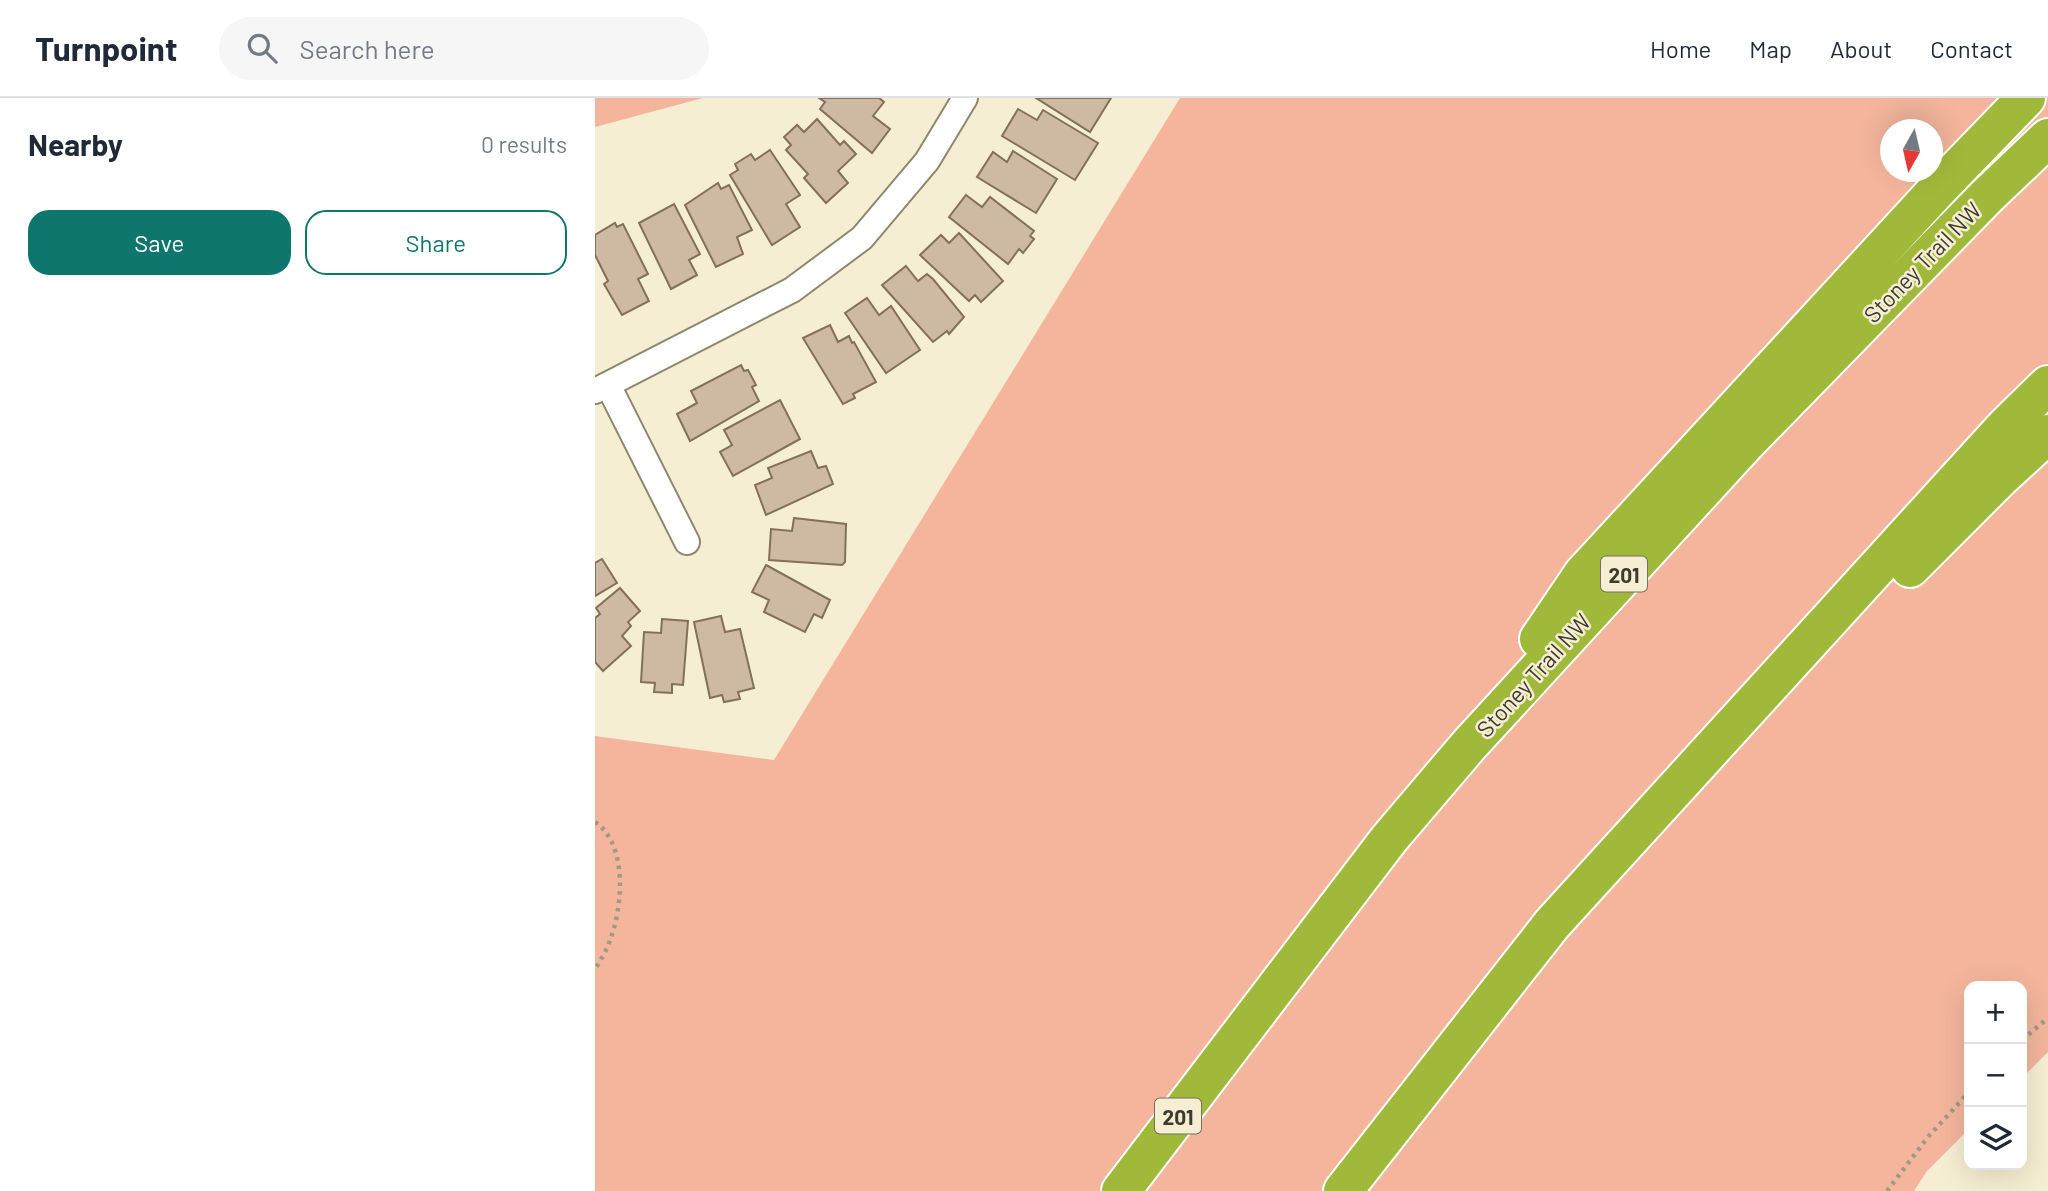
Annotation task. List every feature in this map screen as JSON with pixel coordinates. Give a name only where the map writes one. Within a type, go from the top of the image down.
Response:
[{"type":"highway","points":[[1469,745],[1583,574],[1936,191],[2026,98]]},
{"type":"highway","name":"Stoney Trail NW","points":[[1121,1191],[1389,839],[1469,745],[1746,443],[1987,196],[2048,138]]},
{"type":"highway","points":[[1343,1191],[1552,924],[1996,436],[2048,385]]},
{"type":"highway","points":[[1577,896],[1669,809],[2000,478],[2048,435]]},
{"type":"street","points":[[687,542],[602,388],[792,290],[862,238],[927,160],[965,98]]},
{"type":"path","points":[[595,822],[613,844],[619,867],[619,892],[611,940],[595,970]]},
{"type":"path","points":[[2027,1036],[2048,1018]]},
{"type":"path","points":[[1887,1191],[1928,1137],[1964,1097]]},
{"type":"shaded area","points":[[595,98],[703,98],[595,127]]},
{"type":"shaded area","points":[[1180,98],[2048,98],[2048,1052],[2027,1073],[2027,981],[1964,981],[1964,1134],[1927,1171],[1914,1191],[595,1191],[595,736],[774,760]]},
{"type":"building","points":[[819,98],[879,98],[884,102],[873,116],[890,129],[872,153],[820,109],[825,102]]},
{"type":"building","points":[[1036,98],[1111,98],[1090,132]]},
{"type":"building","points":[[1018,109],[1037,120],[1043,110],[1098,143],[1075,180],[1002,136]]},
{"type":"building","points":[[817,119],[840,145],[844,141],[856,154],[838,171],[848,183],[826,203],[804,178],[808,174],[786,150],[791,145],[784,137],[797,125],[804,132]]},
{"type":"building","points":[[770,150],[800,195],[786,204],[800,227],[772,245],[730,175],[738,170],[735,164],[751,154],[755,160]]},
{"type":"building","points":[[1013,151],[1057,179],[1036,213],[977,177],[993,152],[1007,162]]},
{"type":"building","points":[[718,183],[721,189],[729,185],[752,230],[737,237],[743,254],[716,267],[685,205]]},
{"type":"building","points":[[966,195],[982,207],[990,197],[1034,231],[1030,236],[1034,239],[1023,253],[1019,249],[1008,264],[949,217]]},
{"type":"building","points":[[674,204],[700,254],[689,260],[697,275],[671,289],[639,223]]},
{"type":"building","points":[[615,223],[617,227],[623,224],[648,274],[638,279],[649,301],[622,315],[604,284],[608,281],[595,255],[595,235]]},
{"type":"building","points":[[959,233],[1003,281],[981,302],[975,295],[969,301],[920,255],[941,235],[949,243]]},
{"type":"building","points":[[906,266],[918,281],[927,274],[933,279],[964,317],[949,334],[947,331],[933,342],[882,285]]},
{"type":"building","points":[[867,298],[879,315],[891,306],[920,350],[886,373],[845,313]]},
{"type":"building","points":[[830,325],[838,342],[849,336],[852,343],[854,342],[876,382],[853,394],[855,398],[843,404],[803,338]]},
{"type":"building","points":[[741,365],[744,371],[748,370],[756,385],[752,387],[759,401],[690,441],[677,414],[697,403],[691,391]]},
{"type":"building","points":[[780,400],[800,439],[733,476],[720,452],[732,445],[724,430]]},
{"type":"building","points":[[811,451],[818,468],[826,466],[833,484],[766,515],[755,485],[772,478],[768,468]]},
{"type":"building","points":[[794,518],[846,524],[845,562],[842,565],[769,560],[771,529],[792,531]]},
{"type":"building","points":[[602,559],[617,583],[595,596],[595,563]]},
{"type":"building","points":[[766,565],[830,600],[822,618],[814,614],[805,632],[764,612],[769,600],[752,592]]},
{"type":"building","points":[[620,588],[640,611],[628,622],[631,626],[622,636],[631,646],[603,671],[595,662],[595,618],[600,614],[596,608]]},
{"type":"building","points":[[721,616],[725,632],[740,629],[754,688],[738,692],[740,699],[724,702],[722,695],[710,698],[694,622]]},
{"type":"building","points":[[662,619],[688,621],[683,685],[672,684],[672,693],[654,692],[655,683],[641,682],[644,632],[661,633]]}]
